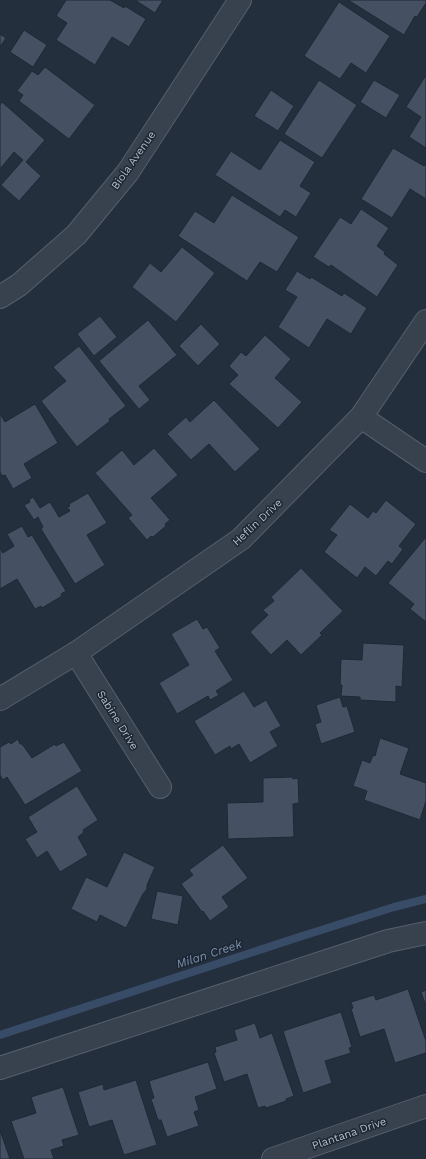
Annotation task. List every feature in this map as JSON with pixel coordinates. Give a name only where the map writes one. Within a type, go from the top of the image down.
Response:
[{"type":"street","name":"Biola Avenue","points":[[0,297],[19,285],[76,235],[128,172],[240,0]]},
{"type":"street","name":"Heflin Drive","points":[[0,699],[76,653],[241,539],[361,417],[426,321]]},
{"type":"street","points":[[361,417],[426,461]]},
{"type":"street","name":"Sabine Drive","points":[[76,653],[160,787]]},
{"type":"street","points":[[0,1068],[388,941],[426,933]]},
{"type":"street","name":"Plantana Drive","points":[[273,1159],[426,1107]]},
{"type":"building","points":[[66,0],[110,0],[124,8],[125,6],[146,19],[129,47],[112,37],[95,65],[56,40],[67,23],[56,16]]},
{"type":"building","points":[[135,0],[163,0],[155,13]]},
{"type":"building","points":[[348,0],[426,0],[426,3],[417,17],[415,16],[404,35]]},
{"type":"building","points":[[339,2],[390,36],[366,73],[351,63],[340,79],[304,56]]},
{"type":"building","points":[[24,30],[47,45],[33,67],[10,52]]},
{"type":"building","points":[[0,34],[6,38],[0,47]]},
{"type":"building","points":[[45,67],[95,105],[69,139],[19,101],[23,95],[17,91],[32,71],[38,75]]},
{"type":"building","points":[[426,75],[426,148],[409,137],[421,117],[406,107]]},
{"type":"building","points":[[319,80],[357,105],[322,158],[284,134]]},
{"type":"building","points":[[374,80],[400,95],[386,118],[360,102]]},
{"type":"building","points":[[271,90],[294,106],[278,131],[254,116]]},
{"type":"building","points":[[2,102],[45,140],[26,162],[41,176],[19,201],[1,185],[23,160],[14,152],[0,169],[0,105]]},
{"type":"building","points":[[280,140],[315,162],[300,186],[311,193],[296,217],[285,210],[280,217],[215,175],[231,151],[260,170]]},
{"type":"building","points":[[393,148],[424,166],[426,164],[426,199],[410,189],[392,218],[361,199]]},
{"type":"building","points":[[232,195],[299,237],[277,272],[260,262],[247,281],[178,236],[195,211],[214,223]]},
{"type":"building","points":[[361,209],[389,228],[377,246],[385,252],[384,254],[398,265],[377,297],[331,265],[329,267],[313,257],[340,217],[351,224]]},
{"type":"building","points":[[182,247],[215,273],[176,322],[132,287],[150,263],[161,272]]},
{"type":"building","points":[[297,271],[310,279],[311,277],[342,296],[344,293],[367,308],[351,334],[327,319],[309,348],[278,327],[297,297],[285,290]]},
{"type":"building","points":[[100,316],[117,337],[94,356],[77,334]]},
{"type":"building","points":[[148,320],[177,355],[139,386],[150,400],[139,409],[99,361]]},
{"type":"building","points":[[201,324],[220,344],[198,366],[179,346]]},
{"type":"building","points":[[265,335],[291,359],[275,378],[302,402],[278,428],[229,384],[238,375],[229,366],[241,352],[246,356]]},
{"type":"building","points":[[79,346],[126,406],[109,419],[110,421],[77,447],[41,401],[66,381],[53,367]]},
{"type":"building","points":[[214,400],[260,449],[235,472],[209,444],[191,460],[167,434],[186,417],[190,422]]},
{"type":"building","points":[[35,404],[58,443],[24,464],[32,478],[13,489],[5,475],[2,476],[0,472],[0,414],[5,422]]},
{"type":"building","points":[[154,448],[178,475],[151,498],[170,520],[165,524],[166,526],[147,540],[128,518],[132,515],[95,473],[122,450],[134,465]]},
{"type":"building","points":[[88,493],[107,523],[87,535],[105,565],[75,584],[41,529],[43,527],[38,517],[34,520],[24,505],[30,502],[29,500],[33,497],[40,508],[50,502],[59,517],[70,511],[67,507],[70,506],[69,504]]},
{"type":"building","points":[[386,500],[416,524],[399,546],[403,549],[392,564],[388,561],[376,576],[365,567],[357,578],[324,552],[337,535],[329,530],[350,504],[368,518],[373,511],[376,513]]},
{"type":"building","points":[[22,526],[28,537],[32,535],[66,591],[61,594],[62,596],[42,608],[41,606],[35,609],[17,579],[0,589],[0,548],[3,553],[14,546],[7,534]]},
{"type":"building","points":[[426,537],[426,622],[410,609],[414,604],[388,583]]},
{"type":"building","points":[[301,568],[343,611],[320,633],[322,635],[301,655],[287,640],[271,655],[250,632],[268,615],[263,610],[274,601],[271,597]]},
{"type":"building","points":[[197,619],[203,629],[207,627],[220,648],[215,651],[233,680],[216,691],[219,695],[210,700],[208,696],[177,714],[159,683],[189,665],[171,634]]},
{"type":"building","points":[[363,643],[404,645],[402,687],[396,686],[396,702],[360,700],[360,697],[341,696],[341,659],[362,660]]},
{"type":"building","points":[[244,691],[254,707],[266,700],[281,726],[270,732],[278,746],[250,763],[239,744],[231,749],[230,746],[215,755],[194,721]]},
{"type":"building","points":[[340,697],[343,707],[347,706],[355,732],[321,744],[315,724],[321,722],[316,705]]},
{"type":"building","points":[[380,738],[409,748],[400,774],[426,783],[426,801],[420,820],[364,800],[367,791],[353,786],[362,760],[370,763],[373,755],[375,756]]},
{"type":"building","points":[[18,739],[20,744],[22,744],[32,758],[55,744],[56,746],[64,742],[82,771],[25,805],[7,777],[3,780],[0,775],[0,747],[9,742],[11,744]]},
{"type":"building","points":[[293,777],[293,779],[298,778],[299,803],[293,804],[294,837],[228,839],[227,803],[263,802],[263,778]]},
{"type":"building","points":[[77,786],[98,820],[83,830],[84,832],[78,837],[88,855],[60,872],[47,851],[37,858],[25,839],[37,832],[28,817]]},
{"type":"building","points":[[223,845],[248,878],[222,897],[229,907],[210,921],[181,884],[193,875],[189,870]]},
{"type":"building","points":[[124,852],[155,867],[147,885],[147,889],[126,928],[100,915],[97,922],[71,909],[86,877],[107,887]]},
{"type":"building","points":[[157,891],[183,896],[178,925],[151,919]]},
{"type":"building","points":[[408,989],[426,1041],[426,1053],[395,1063],[384,1029],[360,1037],[351,1009],[353,1008],[351,1002],[374,995],[376,1000]]},
{"type":"building","points":[[426,990],[426,1006],[421,992]]},
{"type":"building","points":[[341,1012],[352,1047],[349,1048],[351,1053],[325,1061],[332,1083],[303,1093],[283,1031]]},
{"type":"building","points":[[255,1023],[260,1038],[272,1033],[294,1096],[286,1099],[286,1101],[266,1108],[265,1106],[258,1108],[247,1074],[224,1082],[214,1053],[216,1052],[215,1047],[237,1040],[234,1030]]},
{"type":"building","points":[[208,1062],[217,1089],[195,1097],[199,1110],[194,1112],[199,1126],[167,1137],[161,1120],[158,1120],[151,1099],[154,1098],[149,1081]]},
{"type":"building","points":[[136,1080],[157,1145],[124,1155],[112,1120],[89,1127],[78,1092],[103,1084],[104,1090]]},
{"type":"building","points":[[63,1087],[79,1135],[62,1140],[64,1146],[51,1150],[54,1159],[24,1159],[11,1121],[36,1113],[31,1097]]},
{"type":"building","points":[[0,1130],[10,1159],[0,1159]]},
{"type":"waterway","name":"Milan Creek","points":[[0,1035],[296,938],[394,907],[426,899]]}]
